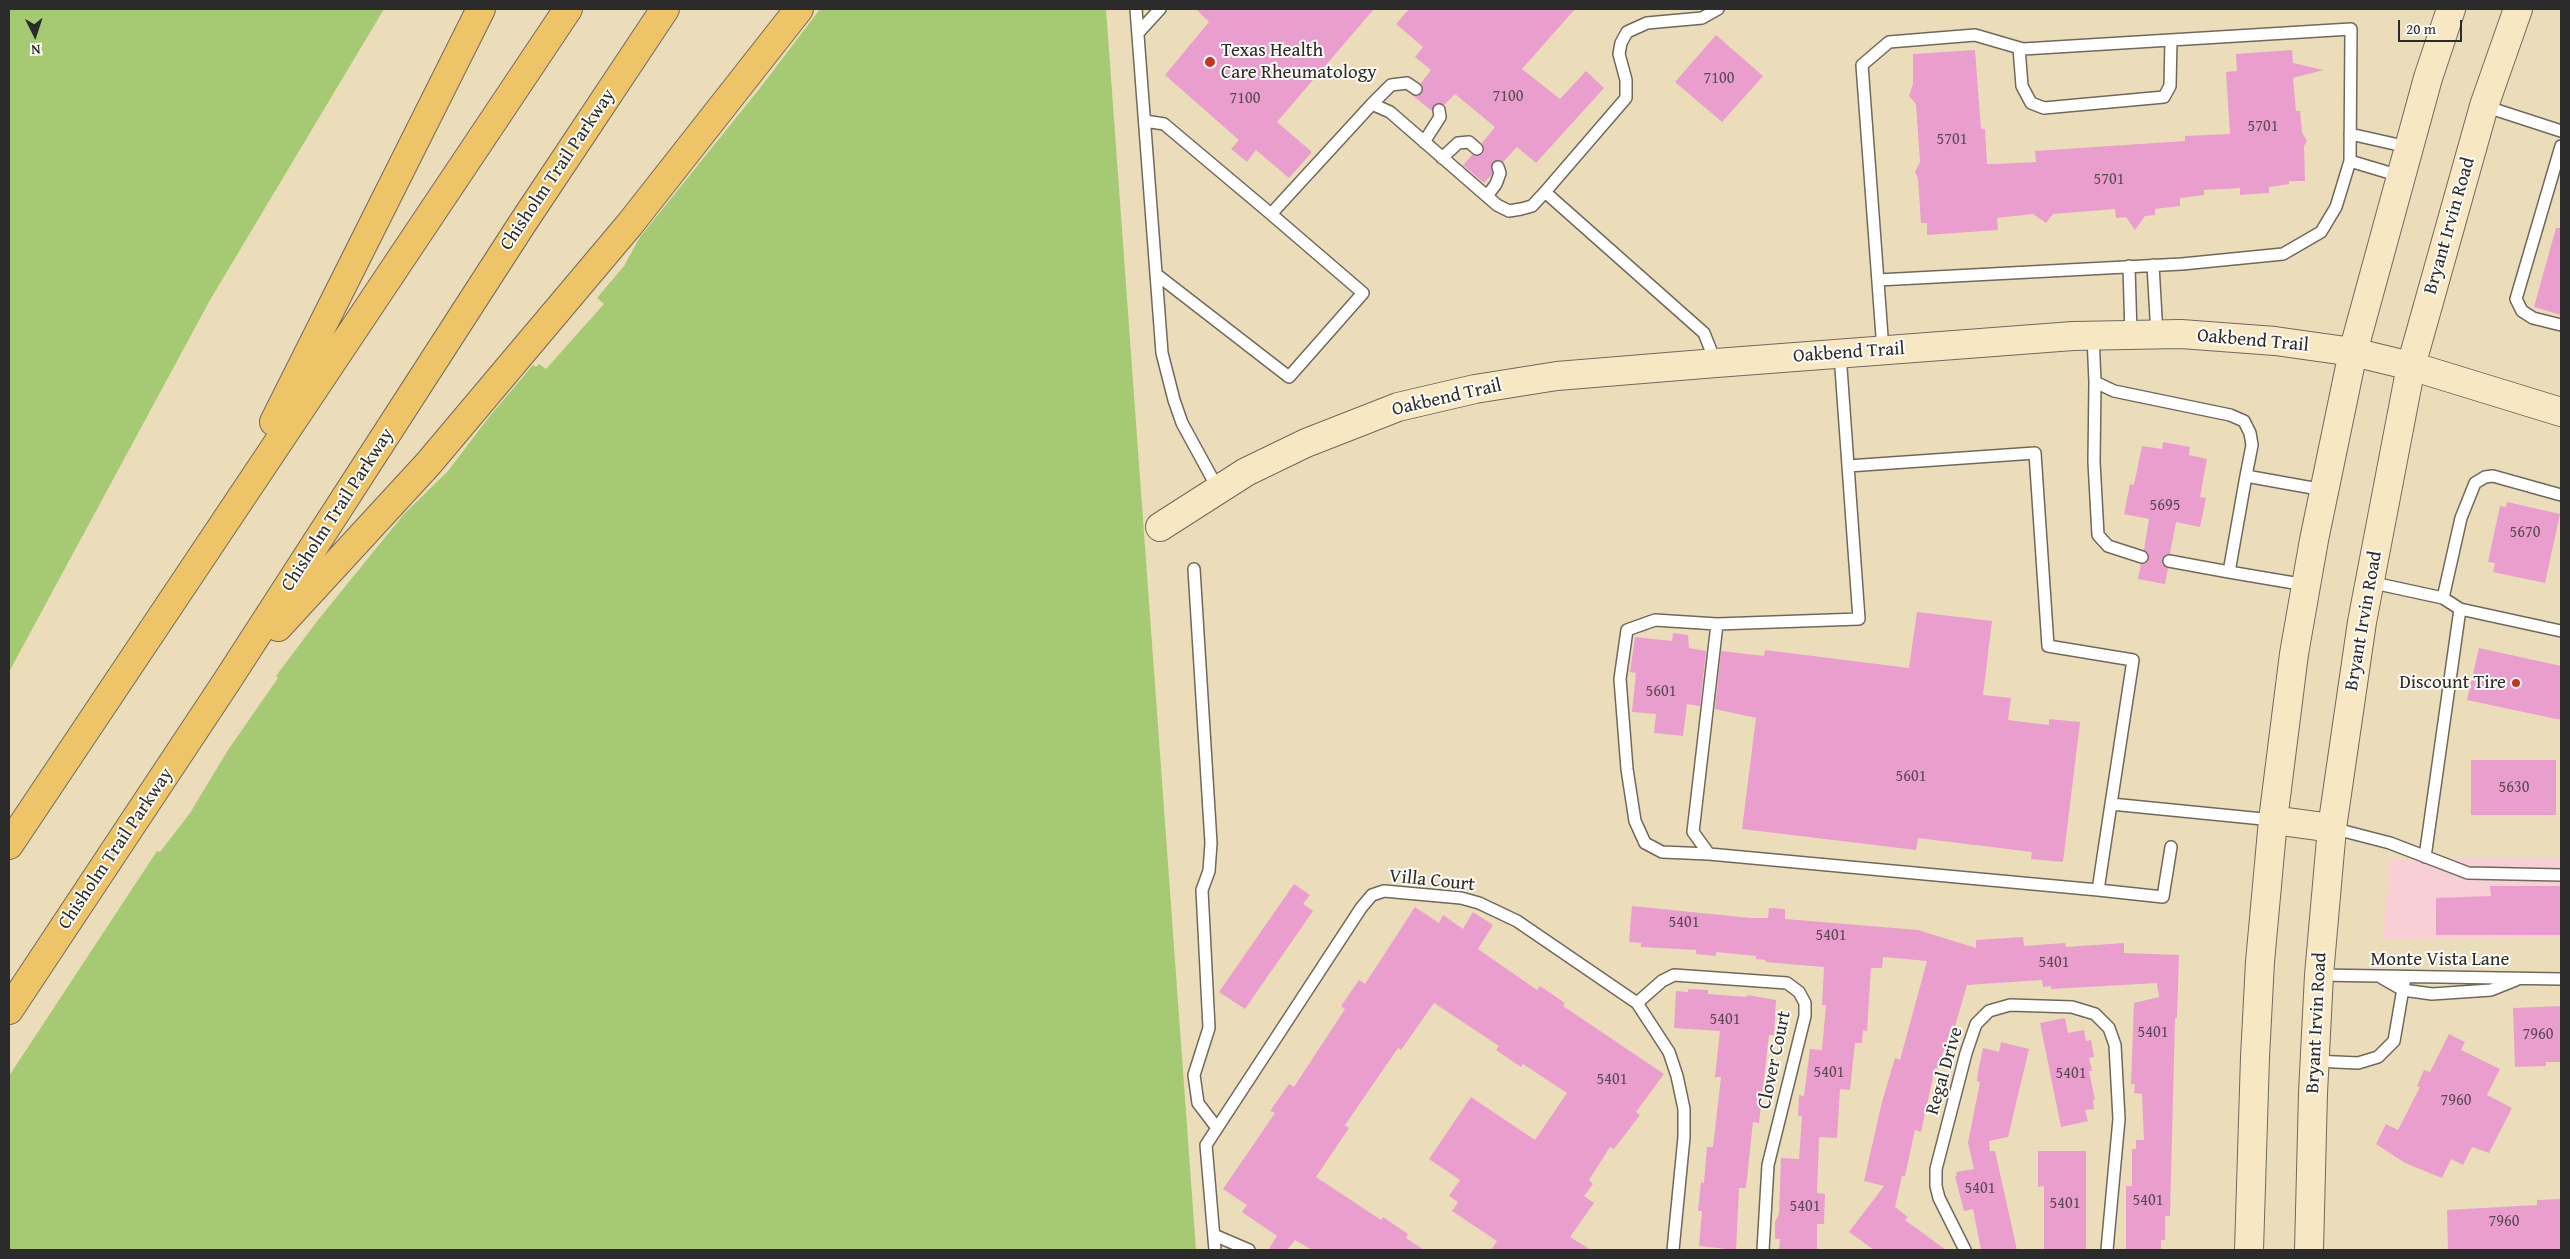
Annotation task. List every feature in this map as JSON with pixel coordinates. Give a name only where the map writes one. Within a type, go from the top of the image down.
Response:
[{"type":"highway","points":[[220,528],[481,9]]},
{"type":"highway","points":[[9,845],[568,9]]},
{"type":"highway","name":"Chisholm Trail Parkway","points":[[9,1010],[227,681],[522,224],[666,9]]},
{"type":"highway","points":[[227,681],[428,464],[630,224],[799,9]]},
{"type":"main road","points":[[2250,1250],[2250,1200],[2260,971],[2273,820],[2294,654],[2324,490],[2353,352],[2408,147],[2450,9]]},
{"type":"main road","name":"Bryant Irvin Road","points":[[2310,1250],[2314,1061],[2319,976],[2332,828],[2369,582],[2411,366],[2484,106],[2518,9]]},
{"type":"main road","name":"Oakbend Trail","points":[[1160,527],[1218,488],[1306,443],[1398,407],[1475,389],[1557,376],[1883,350],[2092,336],[2181,334],[2275,341],[2353,352],[2411,366],[2561,412]]},
{"type":"main road","points":[[2273,820],[2332,828]]},
{"type":"main road","points":[[2250,1200],[2265,1231],[2267,1250]]},
{"type":"lane","points":[[1136,9],[1162,353],[1174,400],[1193,445],[1218,488]]},
{"type":"lane","points":[[1138,33],[1160,9]]},
{"type":"lane","points":[[1372,104],[1390,112],[1486,196],[1510,211],[1532,206],[1626,98],[1626,80],[1619,54],[1621,43],[1627,32],[1647,23],[1702,18],[1718,9]]},
{"type":"lane","points":[[1878,280],[2153,265],[2283,254],[2321,232],[2336,207],[2350,161],[2351,29],[2019,48],[1975,35],[1889,42],[1862,65],[1883,350]]},
{"type":"lane","points":[[2019,48],[2022,86],[2031,103],[2044,108],[2164,97],[2170,86],[2171,40]]},
{"type":"lane","points":[[1270,214],[1391,85],[1406,83],[1416,89]]},
{"type":"lane","points":[[2484,106],[2561,131]]},
{"type":"lane","points":[[1424,142],[1440,117],[1439,110]]},
{"type":"lane","points":[[1144,121],[1164,124],[1363,293],[1289,377],[1156,274]]},
{"type":"lane","points":[[2350,134],[2408,147]]},
{"type":"lane","points":[[1442,158],[1458,143],[1469,142],[1477,149]]},
{"type":"lane","points":[[2561,146],[2516,299],[2522,311],[2533,318],[2561,325]]},
{"type":"lane","points":[[2350,161],[2400,176]]},
{"type":"lane","points":[[1486,196],[1496,184],[1500,173],[1498,168]]},
{"type":"lane","points":[[1545,192],[1704,333],[1716,363]]},
{"type":"lane","points":[[2153,265],[2157,335]]},
{"type":"lane","points":[[2128,266],[2131,335]]},
{"type":"lane","points":[[2092,336],[2095,382],[2094,462],[2098,535],[2108,546],[2142,557]]},
{"type":"lane","points":[[1840,354],[1859,619],[1717,624],[1655,620],[1626,630],[1620,679],[1627,768],[1635,821],[1645,842],[1662,852],[1709,854],[2163,896],[2171,847]]},
{"type":"lane","points":[[2095,382],[2114,391],[2230,415],[2244,421],[2250,433],[2252,445],[2229,572]]},
{"type":"lane","points":[[1848,466],[2035,453],[2048,646],[2133,660],[2098,890]]},
{"type":"lane","points":[[2246,476],[2324,490]]},
{"type":"lane","points":[[2443,598],[2461,518],[2475,483],[2485,477],[2493,476],[2561,495]]},
{"type":"lane","points":[[2169,561],[2306,585]]},
{"type":"lane","points":[[1194,569],[1211,843],[1209,871],[1202,890],[1209,1028],[1194,1075],[1198,1103],[1217,1128]]},
{"type":"lane","points":[[2369,582],[2443,598],[2460,609],[2561,631]]},
{"type":"lane","points":[[2425,856],[2460,609]]},
{"type":"lane","points":[[1709,854],[1693,832],[1717,624]]},
{"type":"lane","points":[[2111,804],[2273,820]]},
{"type":"lane","points":[[2332,828],[2390,843],[2468,873],[2561,874]]},
{"type":"lane","name":"Villa Court","points":[[1215,1250],[1206,1144],[1361,908],[1372,895],[1384,891],[1461,898],[1479,903],[1517,922],[1637,1003],[1669,1052],[1678,1076],[1684,1109],[1684,1137],[1673,1250]]},
{"type":"lane","name":"Clover Court","points":[[1637,1003],[1662,980],[1674,975],[1787,983],[1799,992],[1805,1002],[1804,1016],[1768,1165],[1763,1250]]},
{"type":"lane","name":"Monte Vista Lane","points":[[2319,976],[2561,979]]},
{"type":"lane","points":[[2380,977],[2404,990],[2432,994],[2492,990],[2522,978]]},
{"type":"lane","points":[[2314,1061],[2358,1063],[2378,1057],[2394,1040],[2405,977]]},
{"type":"lane","name":"Regal Drive","points":[[1966,1250],[1939,1198],[1936,1186],[1936,1169],[1966,1053],[1976,1024],[1989,1011],[2010,1005],[2072,1007],[2094,1014],[2109,1028],[2115,1045],[2119,1119],[2108,1250]]},
{"type":"lane","points":[[1214,1235],[1249,1250]]},
{"type":"shaded area","points":[[2561,857],[2561,938],[2383,939],[2389,859]]},
{"type":"green space","points":[[9,9],[384,9],[210,300],[9,672]]},
{"type":"green space","points":[[820,9],[1106,9],[1196,1250],[9,1250],[9,1076],[157,851],[160,852],[190,813],[228,750],[278,678],[276,676],[318,620],[404,514],[448,471],[489,417],[533,365],[536,367],[539,364],[546,369],[604,304],[597,298],[624,266],[640,237],[760,88]]},
{"type":"building","points":[[1196,9],[1374,9],[1277,122],[1312,152],[1289,178],[1256,150],[1247,162],[1231,149],[1239,140],[1165,75],[1209,22]]},
{"type":"building","points":[[1409,9],[1575,9],[1522,69],[1560,99],[1586,71],[1604,88],[1536,163],[1517,147],[1503,162],[1499,160],[1493,162],[1492,174],[1484,183],[1463,165],[1472,155],[1479,156],[1483,154],[1484,147],[1482,143],[1495,127],[1455,94],[1444,105],[1435,104],[1432,111],[1412,95],[1422,94],[1421,83],[1431,70],[1415,57],[1423,47],[1396,24]]},
{"type":"building","points":[[1716,35],[1763,76],[1722,122],[1675,82]]},
{"type":"building","points":[[1975,50],[1981,129],[1985,129],[1987,164],[1995,164],[2036,162],[2035,151],[2185,141],[2185,136],[2230,134],[2226,72],[2237,71],[2236,54],[2292,50],[2293,63],[2324,70],[2293,78],[2296,111],[2300,111],[2302,132],[2307,141],[2304,146],[2305,181],[2289,181],[2289,184],[2269,187],[2269,193],[2240,195],[2240,188],[2204,190],[2204,195],[2180,198],[2180,206],[2155,209],[2155,215],[2145,216],[2135,230],[2126,217],[2116,218],[2115,209],[2053,214],[2046,223],[2033,214],[1997,218],[1998,230],[1927,235],[1927,223],[1921,223],[1918,178],[1915,172],[1920,162],[1916,104],[1909,96],[1913,84],[1913,54]]},
{"type":"building","points":[[2556,228],[2561,228],[2561,315],[2534,307]]},
{"type":"building","points":[[2163,442],[2190,447],[2189,455],[2207,459],[2200,497],[2206,498],[2200,527],[2176,522],[2170,554],[2166,554],[2162,559],[2162,564],[2168,568],[2165,584],[2138,579],[2141,564],[2147,563],[2149,559],[2148,552],[2144,550],[2149,519],[2124,514],[2130,484],[2134,485],[2142,446],[2162,449]]},
{"type":"building","points":[[2507,502],[2560,514],[2545,583],[2493,572],[2495,563],[2488,562],[2500,506],[2506,507]]},
{"type":"building","points":[[1917,612],[1992,621],[1983,695],[2011,698],[2008,720],[2049,725],[2049,719],[2080,722],[2063,862],[2031,859],[2032,852],[1918,838],[1916,850],[1742,829],[1756,718],[1715,709],[1721,651],[1764,656],[1765,650],[1909,668]]},
{"type":"building","points":[[1673,633],[1688,635],[1689,648],[1706,651],[1700,706],[1687,704],[1683,736],[1654,733],[1656,714],[1632,712],[1636,673],[1630,672],[1635,637],[1672,641]]},
{"type":"building","name":"Discount Tire","points":[[2479,648],[2561,666],[2561,720],[2467,700]]},
{"type":"building","points":[[2471,760],[2556,760],[2556,815],[2471,815]]},
{"type":"building","points":[[1294,884],[1310,895],[1303,904],[1313,911],[1245,1009],[1219,992]]},
{"type":"building","points":[[2490,886],[2561,886],[2561,935],[2436,935],[2436,898],[2491,896]]},
{"type":"building","points":[[1632,906],[1750,918],[1768,918],[1769,908],[1785,909],[1785,919],[1918,930],[1976,948],[1976,940],[2023,937],[2024,946],[2065,943],[2066,947],[2124,943],[2124,953],[2179,955],[2177,1018],[2175,1018],[2170,1216],[2165,1216],[2165,1240],[2161,1240],[2161,1250],[2126,1250],[2126,1186],[2132,1186],[2132,1149],[2136,1149],[2136,1140],[2144,1140],[2142,1094],[2134,1093],[2135,1084],[2131,1084],[2134,1003],[2159,997],[2157,983],[2051,989],[2051,986],[2043,987],[2042,980],[1967,985],[1955,1026],[1952,1025],[1938,1068],[1935,1068],[1921,1132],[1915,1130],[1905,1176],[1902,1176],[1895,1207],[1908,1217],[1905,1220],[1946,1250],[1874,1250],[1849,1232],[1884,1186],[1864,1181],[1882,1102],[1895,1058],[1900,1060],[1927,961],[1883,957],[1882,968],[1871,968],[1867,1031],[1863,1030],[1862,1043],[1855,1043],[1850,1090],[1840,1089],[1837,1138],[1819,1137],[1817,1193],[1825,1194],[1824,1224],[1817,1224],[1817,1250],[1779,1250],[1780,1239],[1775,1239],[1775,1222],[1779,1214],[1781,1158],[1799,1159],[1802,1116],[1798,1116],[1799,1095],[1804,1096],[1810,1049],[1822,1050],[1826,1005],[1822,1005],[1824,967],[1765,962],[1766,960],[1756,959],[1756,956],[1716,952],[1716,956],[1696,954],[1696,950],[1641,947],[1641,943],[1629,942]]},
{"type":"building","points":[[1415,907],[1439,923],[1443,915],[1463,929],[1473,912],[1493,925],[1478,949],[1537,990],[1540,986],[1565,1003],[1563,1006],[1664,1074],[1636,1112],[1640,1115],[1614,1149],[1610,1147],[1589,1180],[1593,1184],[1584,1196],[1594,1203],[1570,1237],[1591,1250],[1491,1250],[1497,1241],[1452,1211],[1458,1202],[1449,1196],[1460,1180],[1429,1159],[1471,1097],[1535,1140],[1567,1093],[1523,1064],[1521,1067],[1496,1050],[1499,1046],[1434,1003],[1401,1050],[1398,1048],[1345,1125],[1349,1128],[1316,1177],[1381,1220],[1383,1217],[1408,1234],[1406,1238],[1424,1250],[1312,1250],[1295,1240],[1287,1250],[1268,1250],[1277,1236],[1242,1212],[1247,1205],[1223,1189],[1275,1113],[1270,1111],[1289,1084],[1294,1087],[1345,1009],[1341,1006],[1359,980],[1365,984]]},
{"type":"building","points":[[1688,989],[1708,990],[1708,994],[1747,997],[1747,995],[1776,1000],[1774,1035],[1769,1035],[1759,1123],[1753,1122],[1746,1188],[1739,1188],[1736,1250],[1699,1246],[1702,1211],[1698,1211],[1701,1182],[1704,1183],[1707,1147],[1713,1147],[1721,1077],[1715,1077],[1720,1031],[1674,1028],[1676,991],[1688,992]]},
{"type":"building","points":[[2561,1006],[2561,1062],[2546,1062],[2546,1066],[2515,1067],[2513,1008]]},
{"type":"building","points":[[2065,1018],[2068,1033],[2084,1030],[2086,1041],[2091,1040],[2094,1057],[2089,1058],[2092,1071],[2089,1071],[2095,1100],[2093,1100],[2094,1109],[2085,1110],[2088,1121],[2061,1127],[2040,1023]]},
{"type":"building","points":[[2449,1034],[2465,1042],[2461,1050],[2500,1069],[2487,1095],[2512,1108],[2489,1153],[2472,1147],[2463,1165],[2451,1159],[2442,1178],[2405,1163],[2376,1144],[2386,1124],[2398,1130],[2420,1087],[2417,1086],[2424,1070],[2430,1072]]},
{"type":"building","points":[[2001,1042],[2029,1049],[2008,1137],[1989,1141],[1990,1151],[1995,1151],[2017,1250],[1981,1250],[1973,1209],[1964,1211],[1955,1176],[1957,1176],[1956,1172],[1974,1169],[1968,1143],[1980,1082],[1977,1081],[1983,1048],[1999,1052]]},
{"type":"building","points":[[2038,1151],[2086,1151],[2086,1250],[2044,1250],[2044,1186],[2038,1187]]},
{"type":"building","points":[[2561,1199],[2561,1250],[2448,1250],[2447,1210],[2537,1205],[2537,1200]]},
{"type":"place","name":"Texas Health Care Rheumatology","points":[[1210,62]]},
{"type":"place","name":"Discount Tire","points":[[2516,683]]}]
